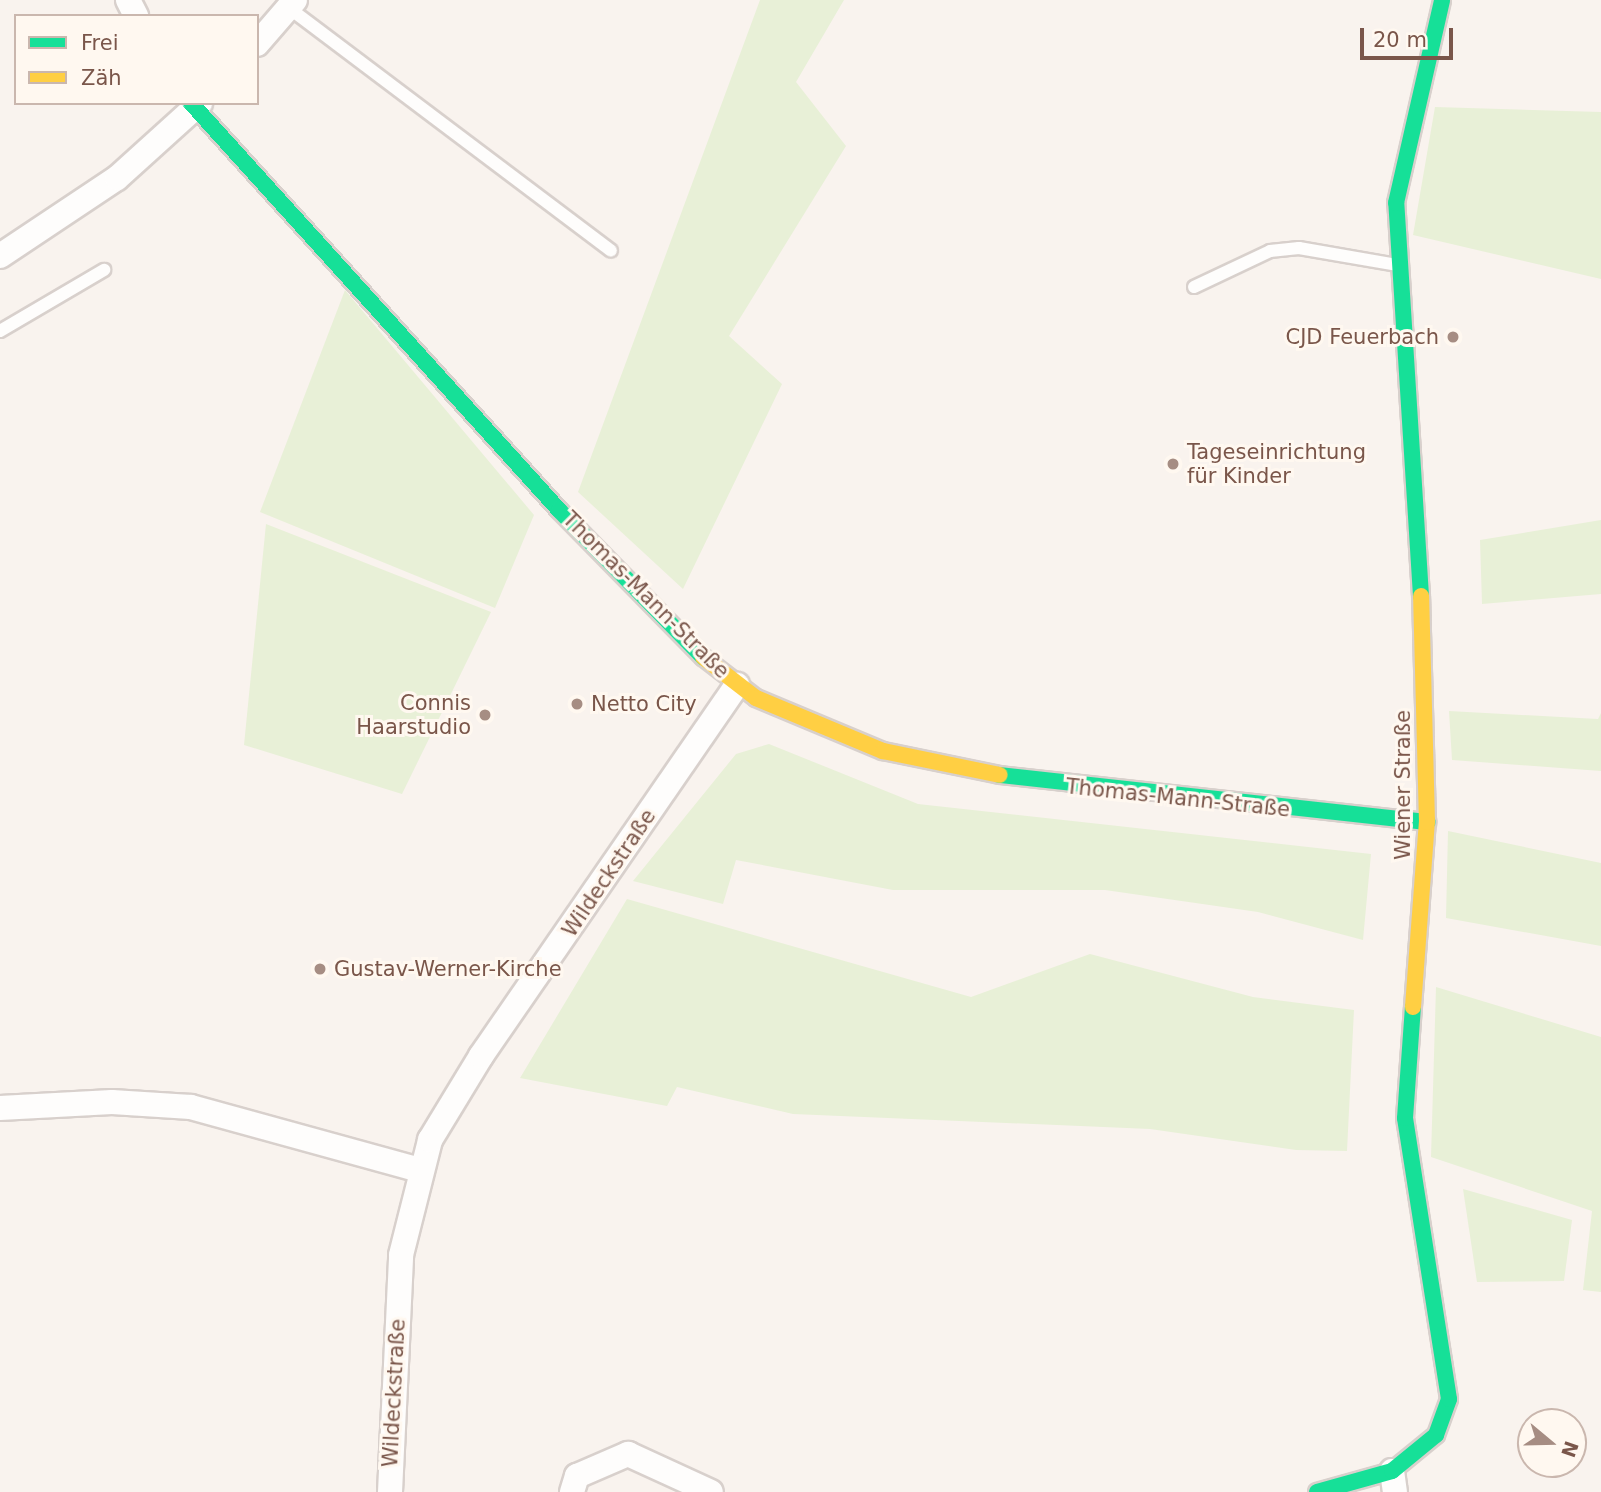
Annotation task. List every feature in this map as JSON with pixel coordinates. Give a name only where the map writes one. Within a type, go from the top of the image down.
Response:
[{"type":"street","name":"Wiener Straße","points":[[1317,1492],[1394,1482],[1436,1435],[1449,1399],[1405,1118],[1427,821],[1419,520],[1396,203],[1442,0]]},
{"type":"street","points":[[259,42],[292,4]]},
{"type":"street","points":[[0,257],[117,178],[195,105]]},
{"type":"street","name":"Thomas-Mann-Straße","points":[[195,105],[559,510],[737,685],[814,724],[953,770],[1427,821]]},
{"type":"street","name":"Wildeckstraße","points":[[390,1492],[401,1255],[419,1170],[481,1056],[737,685]]},
{"type":"street","points":[[0,1108],[112,1102],[191,1107],[419,1170]]},
{"type":"street","points":[[572,1492],[577,1476],[628,1454],[711,1492]]},
{"type":"lane","points":[[292,4],[611,251]]},
{"type":"lane","points":[[1194,287],[1270,251],[1298,248],[1401,266]]},
{"type":"lane","points":[[0,331],[104,270]]},
{"type":"green space","points":[[760,0],[844,0],[796,82],[846,146],[729,336],[782,384],[683,589],[578,492]]},
{"type":"green space","points":[[1435,107],[1601,112],[1601,279],[1413,235]]},
{"type":"green space","points":[[345,290],[534,515],[495,608],[260,512]]},
{"type":"green space","points":[[1601,520],[1601,594],[1482,604],[1480,540]]},
{"type":"green space","points":[[266,524],[491,612],[402,794],[244,745]]},
{"type":"green space","points":[[1449,711],[1598,719],[1601,713],[1601,771],[1452,760]]},
{"type":"green space","points":[[769,744],[918,804],[1371,854],[1363,940],[1258,912],[1105,890],[893,890],[736,860],[723,904],[633,881],[736,754]]},
{"type":"green space","points":[[1448,831],[1601,863],[1601,946],[1446,918]]},
{"type":"green space","points":[[627,899],[971,997],[1090,954],[1253,997],[1354,1010],[1347,1151],[1296,1150],[1150,1129],[793,1114],[677,1087],[667,1106],[520,1078]]},
{"type":"green space","points":[[1436,987],[1601,1037],[1601,1292],[1583,1290],[1592,1211],[1431,1157]]},
{"type":"green space","points":[[1463,1189],[1572,1220],[1564,1281],[1477,1282]]},
{"type":"traffic: fast","points":[[1421,596],[1396,203],[1442,0]]},
{"type":"traffic: fast","points":[[193,105],[559,510],[703,657]]},
{"type":"traffic: fast","points":[[1000,775],[1427,822]]},
{"type":"traffic: fast","points":[[1317,1492],[1392,1471],[1436,1435],[1449,1399],[1405,1118],[1413,1007]]},
{"type":"traffic: slow","points":[[1413,1007],[1427,822],[1421,596]]},
{"type":"traffic: slow","points":[[703,657],[756,698],[883,751],[1000,775]]},
{"type":"place","name":"CJD Feuerbach","points":[[1453,337]]},
{"type":"place","name":"Tageseinrichtung für Kinder","points":[[1173,464]]},
{"type":"place","name":"Netto City","points":[[577,704]]},
{"type":"place","name":"Connis Haarstudio","points":[[485,715]]},
{"type":"place","name":"Gustav-Werner-Kirche","points":[[320,969]]}]
